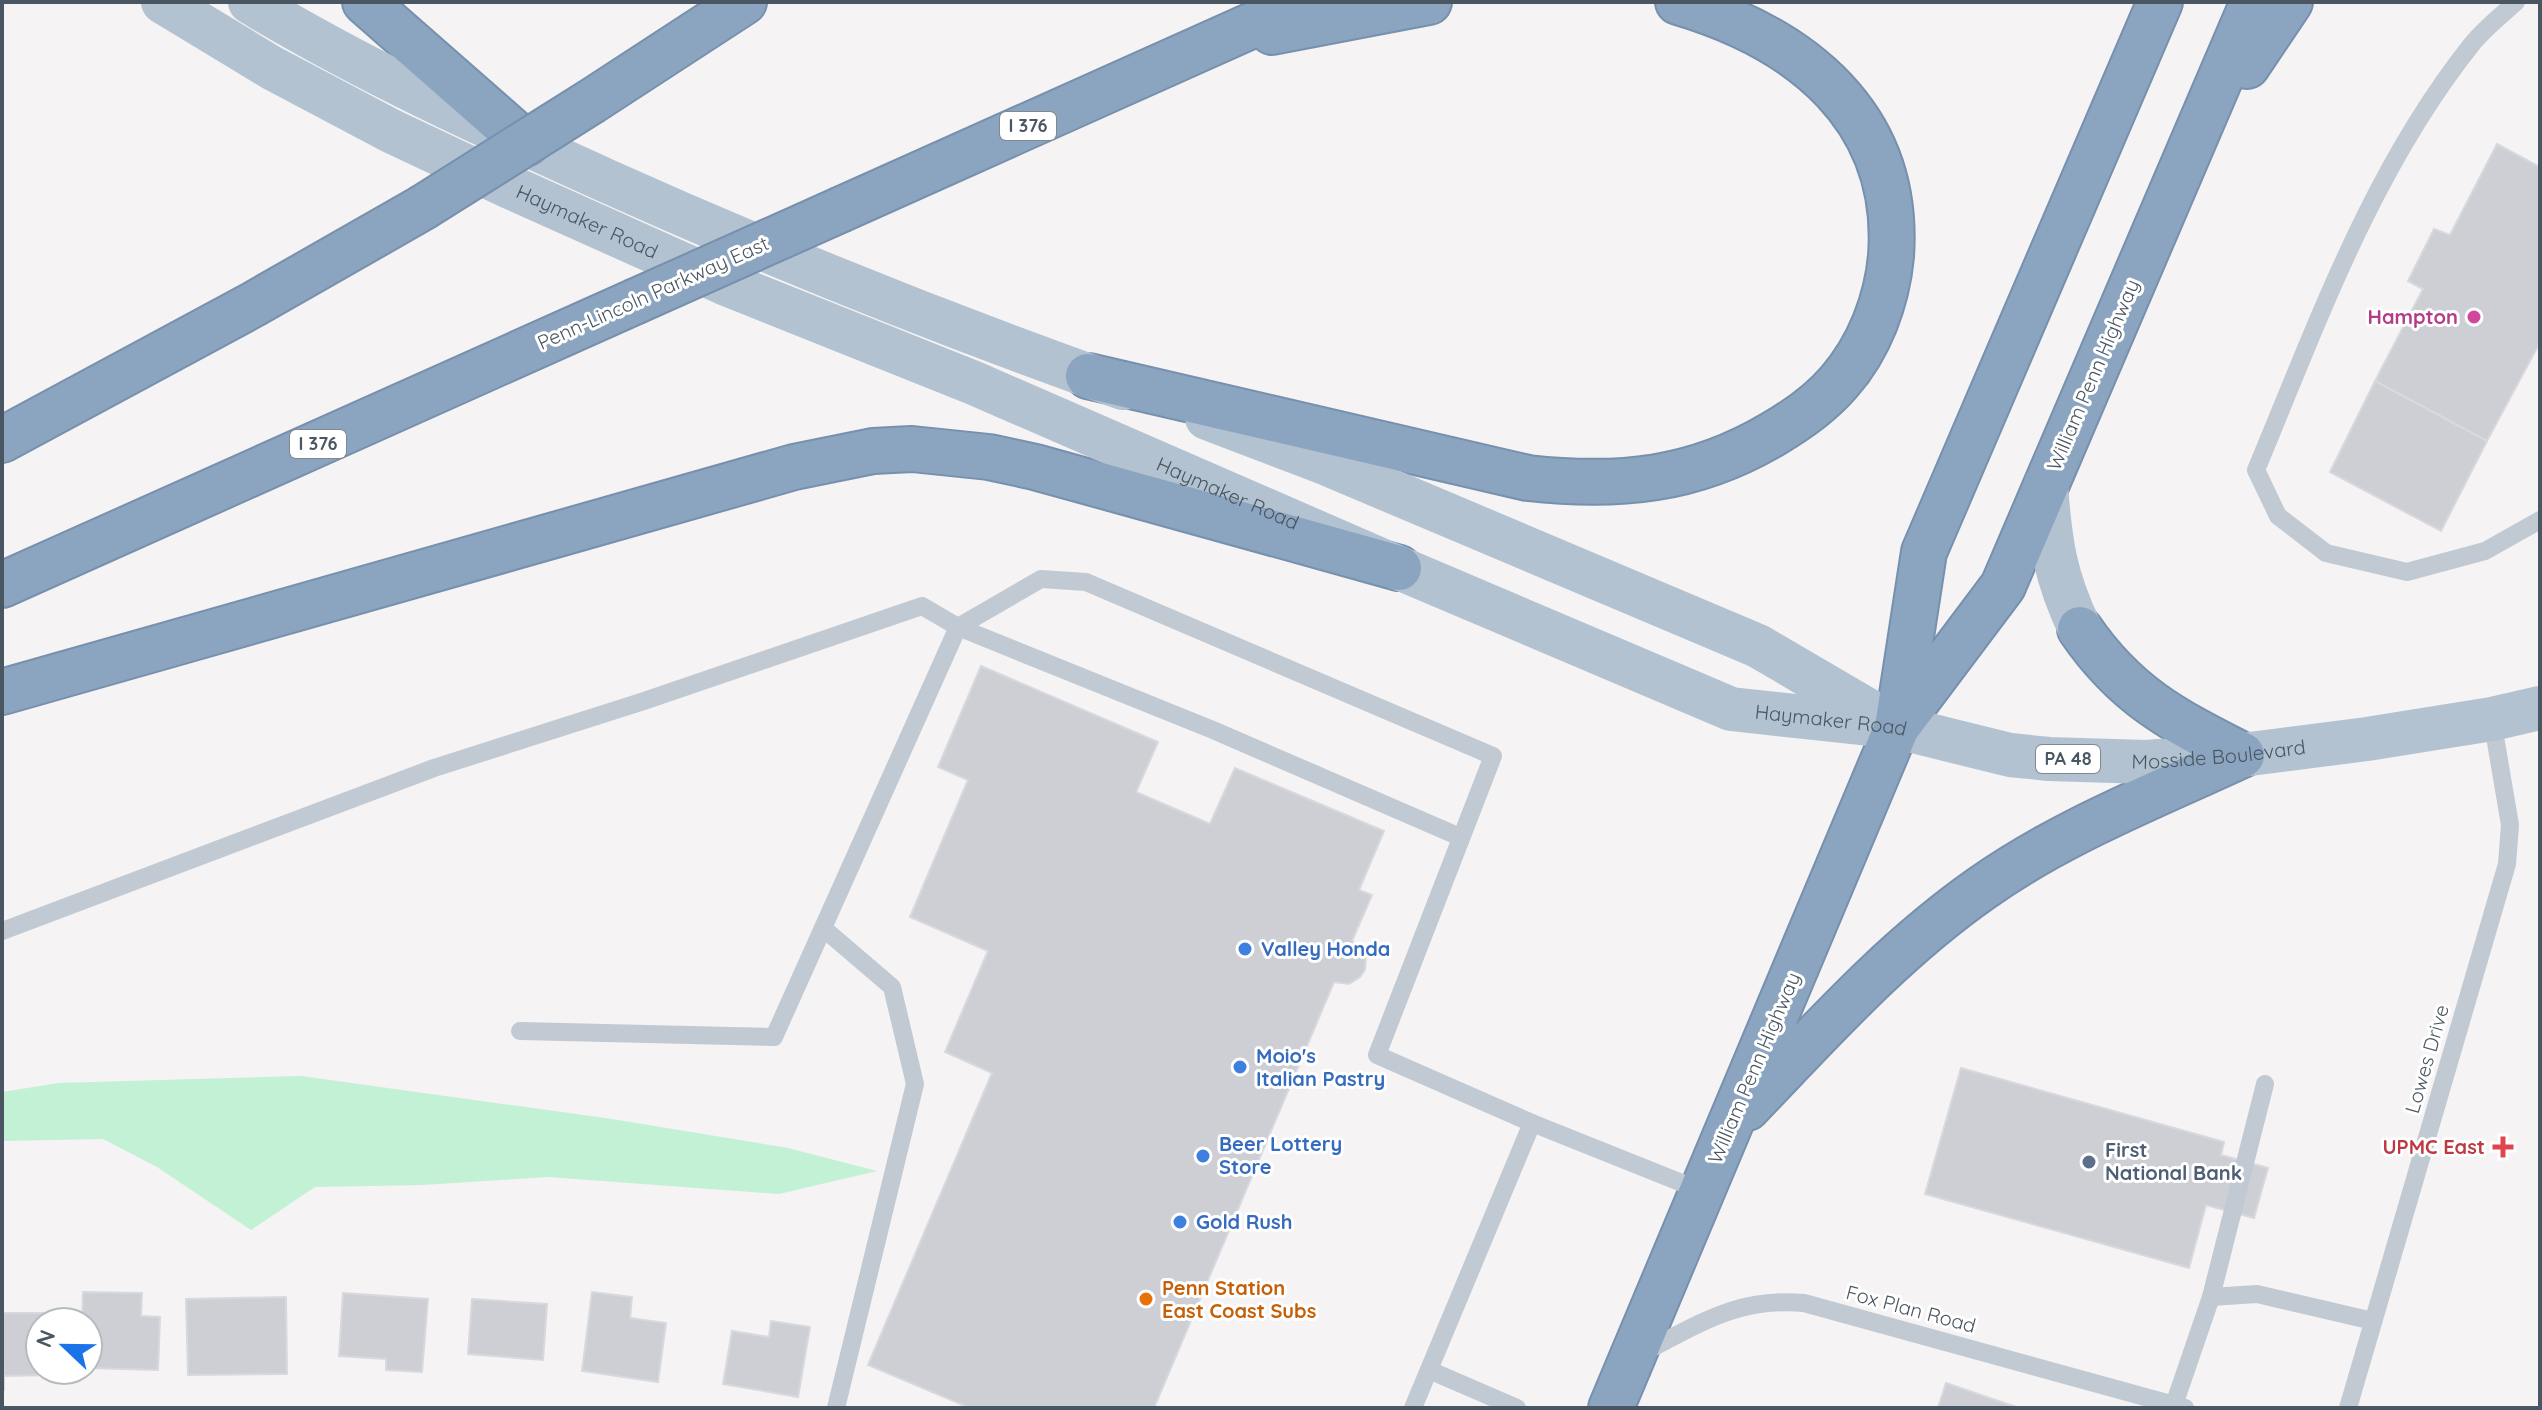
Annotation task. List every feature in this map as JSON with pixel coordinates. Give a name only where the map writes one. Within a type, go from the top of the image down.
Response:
[{"type":"highway","points":[[365,2],[528,145]]},
{"type":"highway","points":[[2,440],[422,208],[744,2]]},
{"type":"highway","name":"Penn-Lincoln Parkway East","points":[[2,585],[1304,2]]},
{"type":"highway","points":[[1214,42],[1429,2]]},
{"type":"highway","points":[[1088,376],[1528,478],[1571,483],[1652,479],[1691,471],[1725,459],[1787,426],[1839,383],[1858,358],[1872,331],[1890,269],[1890,202],[1882,169],[1869,138],[1852,110],[1829,83],[1804,61],[1743,25],[1678,2]]},
{"type":"highway","name":"William Penn Highway","points":[[1897,727],[1924,552],[2160,2]]},
{"type":"highway","name":"William Penn Highway","points":[[1611,1408],[1897,727],[2003,586],[2253,2]]},
{"type":"highway","points":[[2187,154],[2290,2]]},
{"type":"highway","points":[[2,692],[779,472],[873,451],[950,451],[1035,467],[1399,568]]},
{"type":"highway","points":[[2080,629],[2098,655],[2123,682],[2152,705],[2242,755]]},
{"type":"highway","points":[[1728,1127],[1890,960],[1984,886],[2077,832],[2242,755]]},
{"type":"main road","name":"Haymaker Road","points":[[163,2],[272,68],[391,131],[510,187],[724,283],[1001,394],[1731,709],[1897,727]]},
{"type":"main road","name":"Haymaker Road","points":[[250,2],[294,29],[410,90],[742,241],[858,289],[1325,463],[1758,646],[1897,727]]},
{"type":"main road","points":[[2046,485],[2055,567],[2080,629]]},
{"type":"main road","name":"Mosside Boulevard","points":[[1897,727],[2010,755],[2146,762],[2242,755],[2492,719],[2540,708]]},
{"type":"lane","points":[[2516,2],[2474,42],[2400,149],[2337,276],[2256,470],[2278,516],[2326,553],[2407,572],[2485,551],[2540,520]]},
{"type":"lane","points":[[520,1031],[774,1037],[958,627],[1041,579],[1086,582],[1493,756],[1377,1055],[1532,1123],[1702,1191]]},
{"type":"lane","points":[[2,931],[434,768],[644,701],[922,606],[958,627],[1213,730],[1460,837]]},
{"type":"lane","name":"Lowes Drive","points":[[2348,1408],[2507,864],[2510,825],[2492,719]]},
{"type":"lane","points":[[823,928],[892,987],[915,1084],[836,1408]]},
{"type":"lane","points":[[2179,1406],[2211,1297],[2265,1084]]},
{"type":"lane","points":[[1413,1408],[1532,1123]]},
{"type":"lane","points":[[2211,1297],[2257,1294],[2373,1321]]},
{"type":"lane","name":"Fox Plan Road","points":[[1631,1359],[1727,1311],[1749,1304],[1786,1301],[1852,1315],[2179,1406]]},
{"type":"lane","points":[[1429,1370],[1517,1408]]},
{"type":"green space","points":[[301,1076],[612,1119],[788,1148],[877,1171],[779,1194],[548,1177],[423,1185],[315,1187],[251,1230],[157,1167],[103,1139],[2,1141],[2,1092],[59,1083]]},
{"type":"building","name":"Hampton","points":[[2497,144],[2540,167],[2540,347],[2487,441],[2375,381],[2423,289],[2408,281],[2434,229],[2450,235]]},
{"type":"building","points":[[2375,381],[2487,441],[2441,531],[2330,472]]},
{"type":"building","points":[[981,666],[1158,742],[1136,792],[1210,824],[1235,768],[1384,831],[1359,890],[1372,895],[1352,941],[1363,949],[1365,970],[1349,984],[1334,982],[1154,1408],[970,1408],[868,1365],[992,1073],[945,1052],[988,951],[910,917],[968,780],[938,767]]},
{"type":"building","name":"First National Bank","points":[[1961,1068],[2224,1142],[2221,1155],[2268,1168],[2254,1218],[2206,1205],[2189,1268],[1925,1194]]},
{"type":"building","points":[[83,1292],[142,1293],[141,1316],[160,1317],[158,1370],[104,1368],[104,1306],[83,1306]]},
{"type":"building","points":[[592,1292],[632,1297],[630,1318],[666,1323],[658,1382],[582,1371]]},
{"type":"building","points":[[343,1293],[428,1299],[422,1372],[386,1370],[386,1359],[339,1356]]},
{"type":"building","points":[[286,1297],[287,1374],[188,1375],[186,1299]]},
{"type":"building","points":[[472,1299],[547,1304],[543,1360],[468,1354]]},
{"type":"building","points":[[2,1313],[24,1313],[24,1376],[4,1376],[4,1391]]},
{"type":"building","points":[[771,1321],[810,1327],[798,1397],[723,1384],[732,1331],[769,1337]]},
{"type":"building","points":[[1946,1383],[2019,1408],[1938,1408]]},
{"type":"place","name":"Hampton","points":[[2474,317]]},
{"type":"place","name":"Valley Honda","points":[[1245,949]]},
{"type":"place","name":"Moio's Italian Pastry","points":[[1240,1067]]},
{"type":"place","name":"UPMC East","points":[[2503,1147]]},
{"type":"place","name":"Beer Lottery Store","points":[[1203,1156]]},
{"type":"place","name":"First National Bank","points":[[2089,1162]]},
{"type":"place","name":"Gold Rush","points":[[1180,1222]]},
{"type":"place","name":"Penn Station East Coast Subs","points":[[1146,1299]]}]
